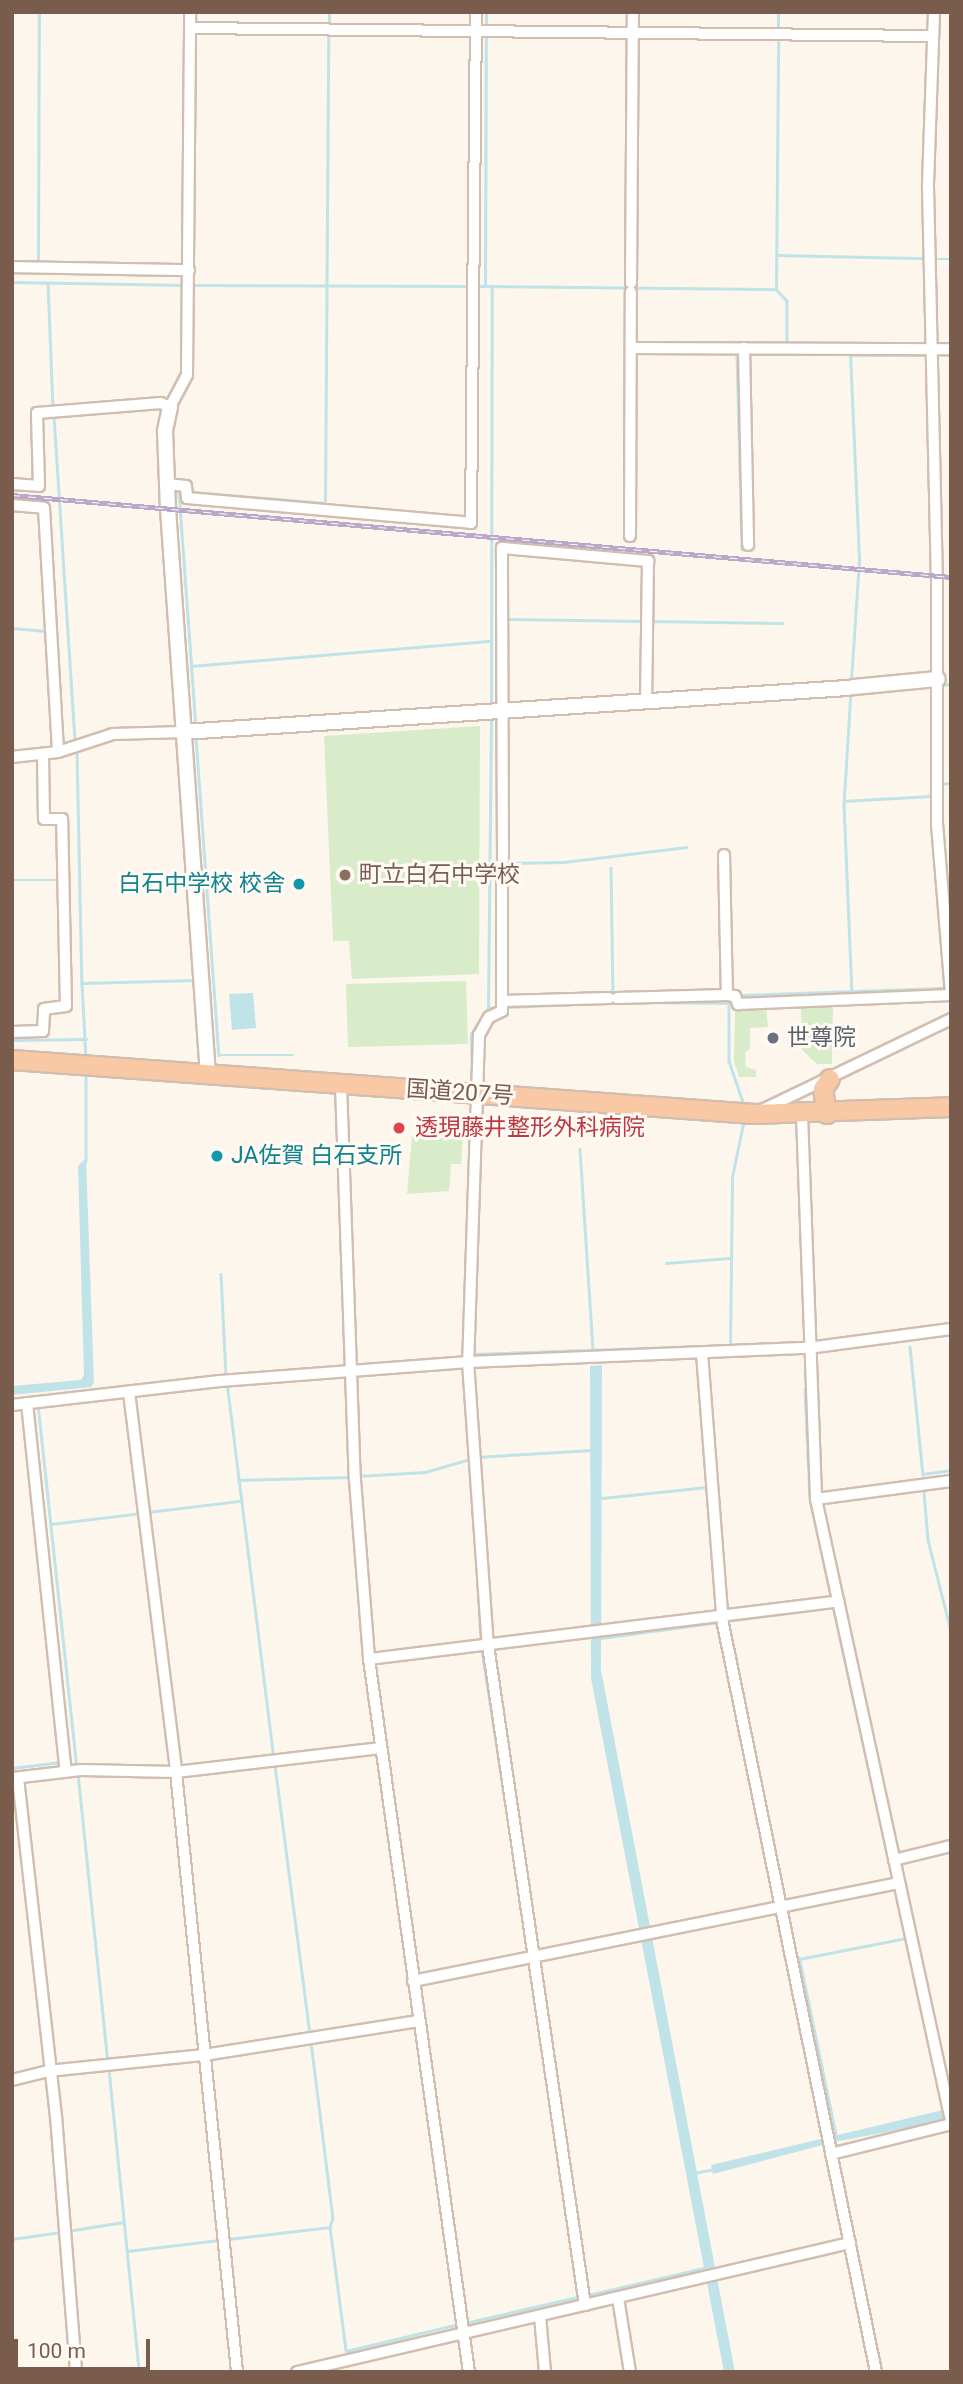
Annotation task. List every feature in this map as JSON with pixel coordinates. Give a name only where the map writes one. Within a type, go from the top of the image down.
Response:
[{"type":"highway","name":"国道207号","points":[[12,1060],[748,1113],[802,1115],[951,1107]]},
{"type":"highway","points":[[827,1114],[822,1089],[830,1079]]},
{"type":"street","points":[[190,12],[187,375],[165,420],[167,484],[192,732],[201,979],[208,1075]]},
{"type":"street","points":[[167,484],[186,486],[187,498],[471,523],[483,31],[477,12]]},
{"type":"street","points":[[630,536],[633,12]]},
{"type":"street","points":[[585,2299],[484,1646],[477,1456],[469,1357],[475,1094],[479,1035],[489,1017],[502,1006],[613,998],[727,995],[735,996],[738,1004],[951,994],[937,784],[942,682],[929,258],[934,12]]},
{"type":"street","points":[[190,28],[933,36]]},
{"type":"street","points":[[12,267],[189,279]]},
{"type":"street","points":[[631,348],[744,352],[786,348],[951,349]]},
{"type":"street","points":[[744,352],[748,545]]},
{"type":"street","points":[[12,484],[39,486],[37,413],[161,402],[170,407]]},
{"type":"street","points":[[12,505],[44,508],[58,752]]},
{"type":"street","points":[[502,1006],[503,862],[495,714],[503,619],[502,548],[648,561],[646,701]]},
{"type":"street","points":[[12,757],[58,752],[113,734],[192,732],[495,714],[646,701],[942,682]]},
{"type":"street","points":[[12,1032],[43,1031],[44,1009],[66,1006],[62,820],[44,819],[43,754]]},
{"type":"street","points":[[724,855],[727,995]]},
{"type":"street","points":[[748,1113],[830,1079],[951,1019]]},
{"type":"street","points":[[341,1085],[355,1477],[369,1660],[379,1748],[469,2372]]},
{"type":"street","points":[[802,1115],[808,1348],[816,1499],[834,1601],[894,1860],[895,1884],[950,2118],[830,2146]]},
{"type":"street","points":[[12,1405],[226,1381],[352,1372],[469,1357],[594,1357],[808,1348],[951,1329]]},
{"type":"street","points":[[702,1353],[722,1619],[876,2372]]},
{"type":"street","points":[[129,1392],[176,1772],[237,2372]]},
{"type":"street","points":[[35,1403],[70,1767]]},
{"type":"street","points":[[816,1499],[951,1481]]},
{"type":"street","points":[[369,1660],[605,1630],[722,1619],[834,1601]]},
{"type":"street","points":[[76,2372],[66,2231],[15,1778],[70,1767],[176,1772],[275,1763],[379,1748]]},
{"type":"street","points":[[894,1860],[951,1846]]},
{"type":"street","points":[[412,1981],[895,1884]]},
{"type":"street","points":[[12,2080],[48,2071],[204,2055],[418,2021]]},
{"type":"street","points":[[298,2372],[463,2327],[540,2316],[585,2299],[618,2298],[850,2243]]},
{"type":"street","points":[[618,2298],[630,2372]]},
{"type":"street","points":[[540,2316],[545,2372]]},
{"type":"green space","points":[[480,726],[479,974],[352,979],[349,941],[333,941],[324,736]]},
{"type":"green space","points":[[466,981],[468,1044],[348,1047],[346,984]]},
{"type":"green space","points":[[833,1004],[832,1064],[817,1064],[802,1050],[801,1005]]},
{"type":"green space","points":[[766,1006],[768,1027],[750,1028],[750,1049],[745,1052],[746,1067],[756,1070],[756,1077],[739,1077],[734,1062],[735,1011]]},
{"type":"green space","points":[[412,1136],[463,1140],[461,1164],[451,1164],[449,1191],[407,1194]]},
{"type":"water","points":[[253,993],[256,1028],[232,1030],[229,994]]},
{"type":"water","points":[[86,1158],[94,1383],[91,1387],[12,1395],[12,1386],[81,1380],[84,1375],[78,1166]]},
{"type":"water","points":[[602,1365],[601,1670],[735,2372],[724,2372],[591,1678],[590,1366]]},
{"type":"water","points":[[943,2110],[951,2111],[945,2119],[924,2125],[834,2142],[713,2174],[711,2165]]},
{"type":"waterway","points":[[38,264],[39,12]]},
{"type":"waterway","points":[[329,12],[329,26]]},
{"type":"waterway","points":[[486,12],[486,26]]},
{"type":"waterway","points":[[778,12],[778,30]]},
{"type":"waterway","points":[[193,492],[325,503],[328,33]]},
{"type":"waterway","points":[[485,285],[486,33]]},
{"type":"waterway","points":[[478,286],[776,289],[778,37]]},
{"type":"waterway","points":[[777,255],[926,258]]},
{"type":"waterway","points":[[933,259],[951,259]]},
{"type":"waterway","points":[[12,282],[185,285]]},
{"type":"waterway","points":[[48,283],[53,410]]},
{"type":"waterway","points":[[191,285],[472,286]]},
{"type":"waterway","points":[[491,706],[492,286]]},
{"type":"waterway","points":[[776,289],[787,301],[787,344]]},
{"type":"waterway","points":[[741,354],[737,354],[742,549]]},
{"type":"waterway","points":[[748,354],[773,354]]},
{"type":"waterway","points":[[851,681],[859,559],[850,356],[926,356]]},
{"type":"waterway","points":[[54,416],[75,745]]},
{"type":"waterway","points":[[179,491],[196,727]]},
{"type":"waterway","points":[[506,619],[643,621]]},
{"type":"waterway","points":[[649,621],[782,623]]},
{"type":"waterway","points":[[12,628],[48,631]]},
{"type":"waterway","points":[[191,666],[491,641]]},
{"type":"waterway","points":[[940,685],[951,684]]},
{"type":"waterway","points":[[850,695],[902,689]]},
{"type":"waterway","points":[[851,691],[844,804],[852,992]]},
{"type":"waterway","points":[[472,1086],[471,1034],[488,1008],[491,716]]},
{"type":"waterway","points":[[196,737],[219,1055],[293,1055]]},
{"type":"waterway","points":[[77,751],[82,983],[196,980]]},
{"type":"waterway","points":[[940,784],[951,783]]},
{"type":"waterway","points":[[844,801],[930,796],[933,784]]},
{"type":"waterway","points":[[505,863],[564,862],[686,847]]},
{"type":"waterway","points":[[611,868],[613,1002]]},
{"type":"waterway","points":[[12,880],[61,880]]},
{"type":"waterway","points":[[82,983],[86,1059]]},
{"type":"waterway","points":[[739,995],[942,988]]},
{"type":"waterway","points":[[646,1002],[729,1003],[729,1061],[744,1105]]},
{"type":"waterway","points":[[506,1007],[577,1004]]},
{"type":"waterway","points":[[488,1008],[500,1008]]},
{"type":"waterway","points":[[12,1040],[86,1039]]},
{"type":"waterway","points":[[86,1073],[86,1161]]},
{"type":"waterway","points":[[471,1354],[730,1345],[732,1177],[744,1119]]},
{"type":"waterway","points":[[580,1149],[593,1348]]},
{"type":"waterway","points":[[468,1215],[470,1155]]},
{"type":"waterway","points":[[666,1263],[729,1258]]},
{"type":"waterway","points":[[221,1274],[226,1376]]},
{"type":"waterway","points":[[910,1347],[923,1474],[951,1470]]},
{"type":"waterway","points":[[227,1382],[274,1758]]},
{"type":"waterway","points":[[805,1389],[810,1498],[832,1600]]},
{"type":"waterway","points":[[38,1404],[77,1766]]},
{"type":"waterway","points":[[477,1457],[592,1450]]},
{"type":"waterway","points":[[357,1476],[425,1472],[470,1459]]},
{"type":"waterway","points":[[238,1480],[350,1477]]},
{"type":"waterway","points":[[602,1498],[706,1487]]},
{"type":"waterway","points":[[924,1492],[928,1540],[951,1631]]},
{"type":"waterway","points":[[148,1512],[239,1501]]},
{"type":"waterway","points":[[51,1524],[142,1513]]},
{"type":"waterway","points":[[478,1583],[481,1643]]},
{"type":"waterway","points":[[833,1606],[889,1860]]},
{"type":"waterway","points":[[726,1621],[820,1609]]},
{"type":"waterway","points":[[601,1638],[719,1622]]},
{"type":"waterway","points":[[482,1650],[507,1813]]},
{"type":"waterway","points":[[12,1768],[61,1762]]},
{"type":"waterway","points":[[275,1765],[310,2036]]},
{"type":"waterway","points":[[78,1773],[108,2062]]},
{"type":"waterway","points":[[836,2137],[799,1959],[906,1938]]},
{"type":"waterway","points":[[311,2042],[333,2218],[330,2227]]},
{"type":"waterway","points":[[109,2069],[139,2372]]},
{"type":"waterway","points":[[694,2173],[715,2169]]},
{"type":"waterway","points":[[567,2217],[578,2297]]},
{"type":"waterway","points":[[67,2231],[123,2222]]},
{"type":"waterway","points":[[228,2239],[330,2227],[346,2351],[459,2324]]},
{"type":"waterway","points":[[12,2239],[61,2232]]},
{"type":"waterway","points":[[127,2251],[221,2240]]},
{"type":"waterway","points":[[588,2295],[708,2267]]},
{"type":"waterway","points":[[465,2323],[578,2297]]},
{"type":"railway","points":[[12,495],[951,577]]},
{"type":"place","name":"町立白石中学校","points":[[345,875]]},
{"type":"place","name":"白石中学校 校舎","points":[[299,884]]},
{"type":"place","name":"世尊院","points":[[773,1038]]},
{"type":"place","name":"透現藤井整形外科病院","points":[[399,1128]]},
{"type":"place","name":"JA佐賀 白石支所","points":[[217,1156]]}]
